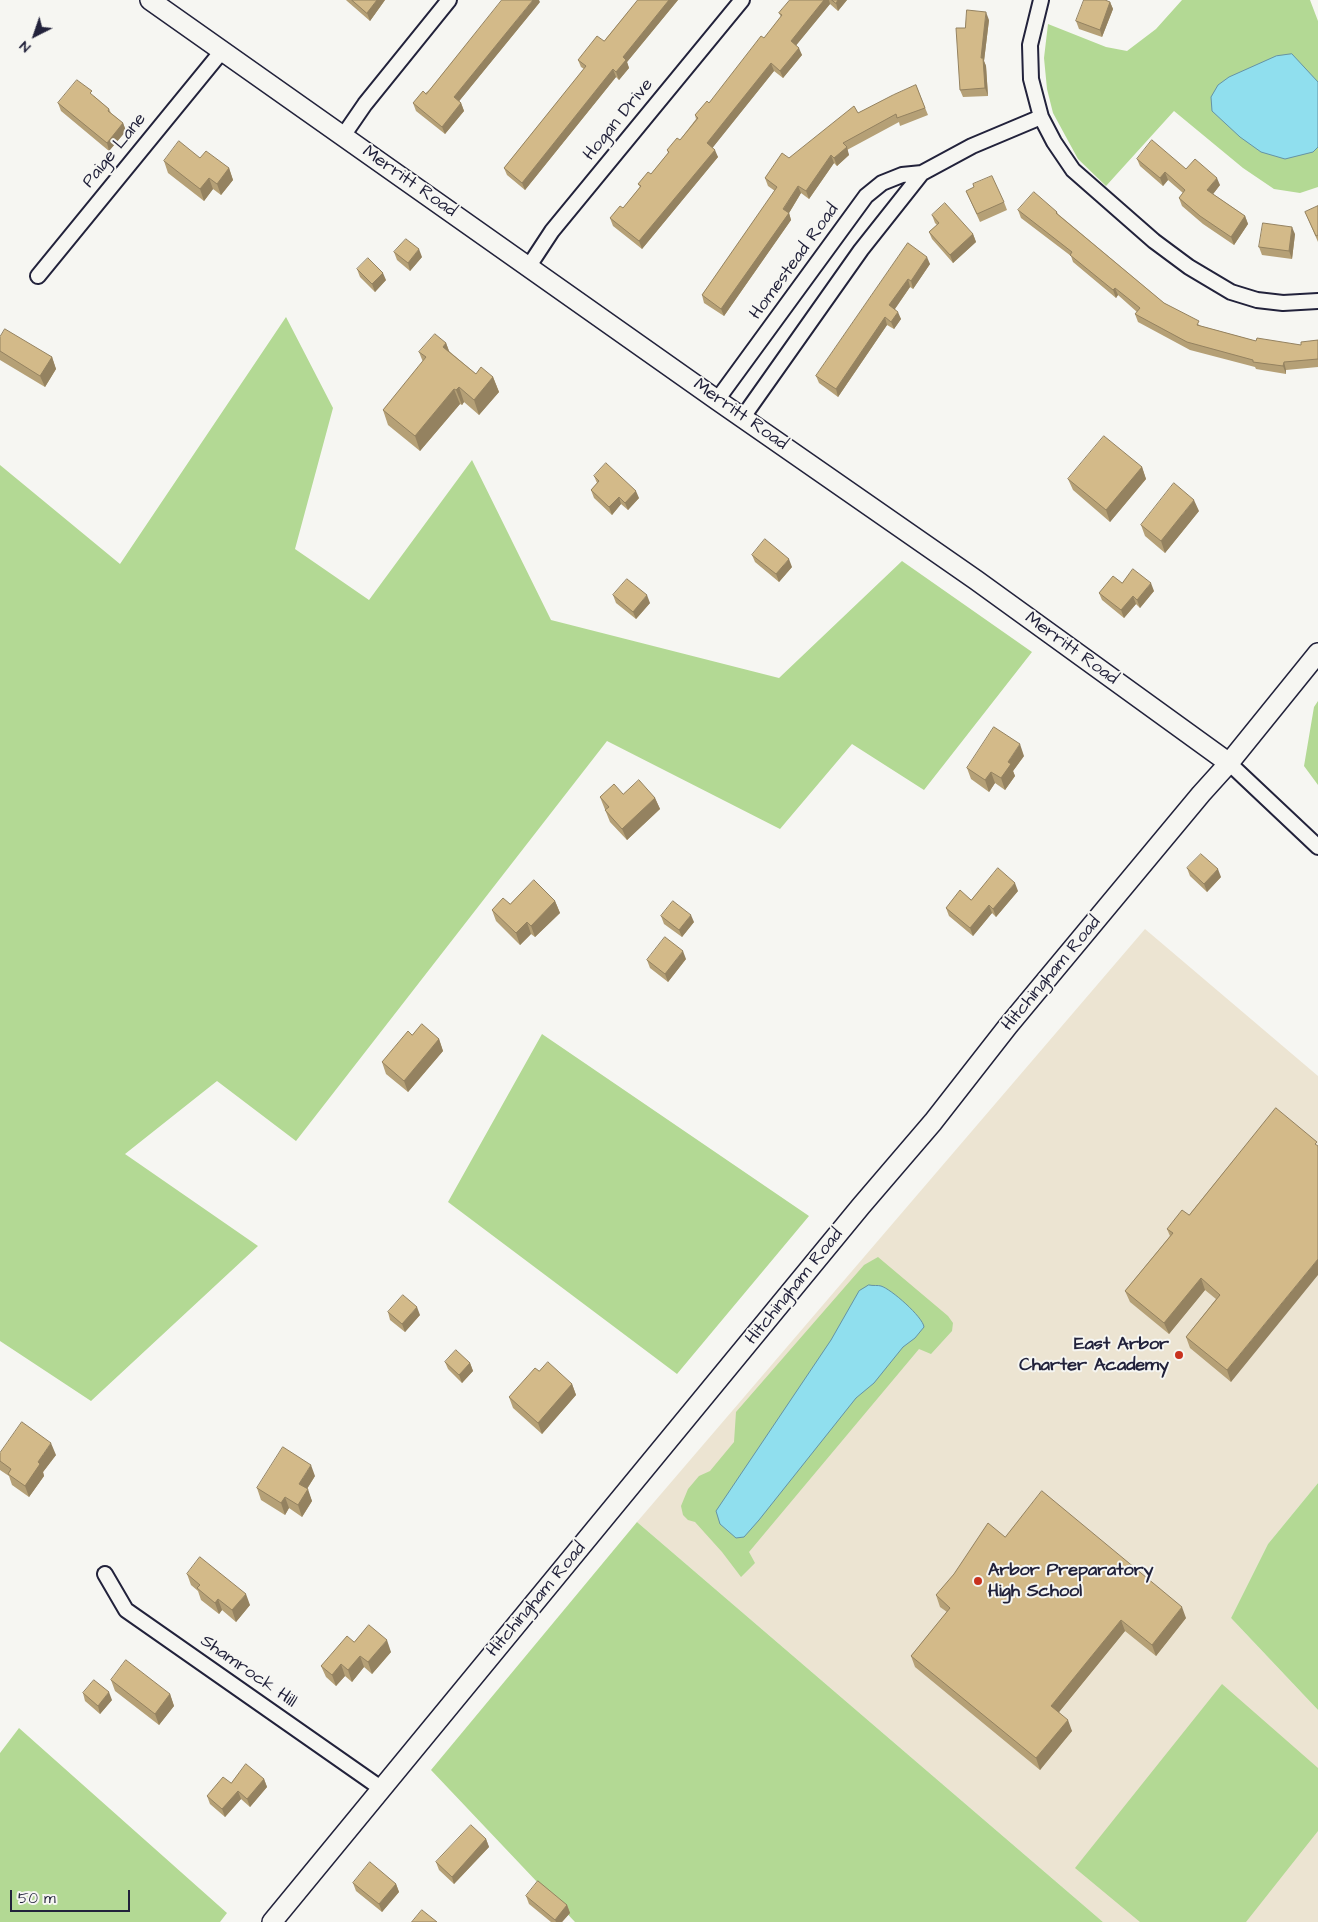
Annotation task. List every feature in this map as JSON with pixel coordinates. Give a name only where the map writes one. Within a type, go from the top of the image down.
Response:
[{"type":"street","name":"Merritt Road","points":[[150,0],[968,574],[1229,763],[1318,847]]},
{"type":"street","points":[[343,136],[365,104],[449,0]]},
{"type":"street","name":"Hogan Drive","points":[[530,266],[550,234],[742,0]]},
{"type":"street","points":[[1041,0],[1030,45],[1031,79],[1042,117],[1054,142],[1073,170],[1121,214],[1189,267],[1232,292],[1257,300],[1283,303],[1318,301]]},
{"type":"street","name":"Paige Lane","points":[[38,276],[222,51]]},
{"type":"street","name":"Homestead Road","points":[[718,400],[866,196],[882,183],[902,175],[922,173],[972,146],[1042,117]]},
{"type":"street","name":"Homestead Road","points":[[743,417],[861,250],[922,173]]},
{"type":"street","name":"Hitchingham Road","points":[[272,1922],[855,1214],[933,1122],[1014,1018],[1229,763],[1318,653]]},
{"type":"street","name":"Shamrock Hill","points":[[106,1574],[126,1610],[382,1789]]},
{"type":"shaded area","name":"Arbor Preparatory High School","points":[[1145,929],[1318,1076],[1318,1483],[1268,1544],[1231,1618],[1318,1710],[1318,1922],[1103,1922],[637,1522]]},
{"type":"green space","points":[[1182,0],[1310,0],[1318,21],[1318,187],[1300,193],[1274,189],[1243,168],[1174,111],[1106,186],[1078,159],[1053,113],[1047,89],[1044,58],[1048,24],[1106,47],[1127,51],[1156,29]]},
{"type":"green space","points":[[286,317],[333,408],[295,549],[369,600],[472,460],[551,620],[779,678],[902,561],[1032,652],[924,790],[852,744],[780,829],[607,741],[296,1141],[217,1081],[125,1154],[258,1246],[91,1401],[0,1341],[0,465],[120,564]]},
{"type":"green space","points":[[1318,701],[1318,785],[1304,766],[1314,707]]},
{"type":"green space","points":[[542,1034],[809,1216],[677,1374],[448,1202]]},
{"type":"green space","points":[[878,1257],[948,1316],[953,1323],[952,1331],[931,1354],[919,1349],[749,1552],[755,1563],[741,1577],[695,1522],[688,1520],[683,1515],[681,1506],[688,1489],[699,1476],[710,1471],[734,1442],[736,1412],[864,1265]]},
{"type":"green space","points":[[1318,1483],[1318,1710],[1231,1618],[1268,1544]]},
{"type":"green space","points":[[637,1522],[1103,1922],[575,1922],[431,1770]]},
{"type":"green space","points":[[1222,1684],[1318,1768],[1318,1831],[1246,1922],[1140,1922],[1075,1868]]},
{"type":"green space","points":[[19,1728],[227,1913],[220,1922],[0,1922],[0,1753]]},
{"type":"water","points":[[1292,54],[1318,82],[1318,147],[1313,152],[1285,159],[1261,152],[1240,137],[1212,111],[1211,97],[1218,85],[1229,77],[1276,56]]},
{"type":"water","points":[[869,1285],[881,1286],[892,1292],[913,1310],[924,1327],[915,1338],[903,1347],[874,1383],[856,1398],[744,1537],[736,1538],[720,1524],[716,1511],[831,1340],[859,1291]]},
{"type":"building","points":[[352,0],[377,0],[367,13]]},
{"type":"building","points":[[502,0],[533,0],[454,97],[461,103],[442,127],[413,103],[423,91],[426,94]]},
{"type":"building","points":[[638,0],[669,0],[623,57],[626,60],[616,72],[613,69],[522,183],[504,168],[586,66],[578,60],[597,36],[604,41]]},
{"type":"building","points":[[790,0],[824,0],[791,41],[799,48],[780,71],[771,63],[707,143],[715,150],[639,241],[610,218],[620,206],[623,208],[641,186],[638,184],[648,172],[651,174],[669,152],[667,150],[677,138],[680,140],[698,118],[695,115],[707,101],[709,103],[761,36],[764,38],[782,15],[779,13]]},
{"type":"building","points":[[1084,0],[1105,0],[1110,2],[1100,30],[1076,21]]},
{"type":"building","points":[[967,10],[986,12],[981,58],[983,58],[985,88],[960,90],[956,28],[965,28]]},
{"type":"building","points":[[77,80],[92,91],[90,93],[123,123],[107,143],[58,103]]},
{"type":"building","points":[[916,85],[925,108],[897,118],[896,114],[843,143],[847,147],[834,158],[831,155],[806,191],[798,186],[783,209],[789,213],[721,309],[702,295],[777,187],[765,178],[782,153],[789,158],[854,106],[858,113]]},
{"type":"building","points":[[1152,140],[1186,169],[1195,159],[1217,178],[1207,190],[1245,216],[1231,237],[1200,216],[1179,198],[1185,190],[1165,172],[1160,178],[1137,159]]},
{"type":"building","points":[[179,141],[200,158],[206,151],[229,168],[217,184],[209,178],[200,189],[164,161]]},
{"type":"building","points":[[992,176],[1004,202],[977,214],[966,191],[974,187],[973,184]]},
{"type":"building","points":[[1034,192],[1056,213],[1164,303],[1199,321],[1197,325],[1256,341],[1257,338],[1301,345],[1301,342],[1318,340],[1318,359],[1284,362],[1283,366],[1253,362],[1253,360],[1187,342],[1135,314],[1140,308],[1115,288],[1113,290],[1070,255],[1072,252],[1018,210]]},
{"type":"building","points":[[945,203],[973,234],[950,255],[929,232],[939,223],[932,215]]},
{"type":"building","points":[[1318,206],[1318,235],[1316,236],[1305,212]]},
{"type":"building","points":[[1263,223],[1292,227],[1289,251],[1259,247]]},
{"type":"building","points":[[406,239],[419,249],[408,263],[394,252]]},
{"type":"building","points":[[908,243],[927,257],[911,281],[908,279],[889,305],[898,312],[891,322],[885,317],[836,389],[816,376]]},
{"type":"building","points":[[368,258],[383,273],[372,284],[357,269]]},
{"type":"building","points":[[5,329],[52,357],[40,376],[0,351],[0,337]]},
{"type":"building","points":[[435,334],[446,343],[443,347],[476,374],[481,367],[493,377],[474,400],[459,387],[456,390],[454,389],[415,436],[383,410],[426,357],[419,352]]},
{"type":"building","points":[[1104,436],[1142,467],[1106,510],[1068,479]]},
{"type":"building","points":[[606,463],[636,491],[625,503],[619,497],[609,507],[591,490],[599,481],[594,476]]},
{"type":"building","points":[[1174,483],[1194,500],[1161,541],[1141,525]]},
{"type":"building","points":[[765,539],[789,559],[776,574],[752,555]]},
{"type":"building","points":[[1133,569],[1151,583],[1137,600],[1133,596],[1121,610],[1099,593],[1113,576],[1122,583]]},
{"type":"building","points":[[627,579],[647,595],[633,612],[613,595]]},
{"type":"building","points":[[994,727],[1020,744],[1008,762],[1011,764],[1001,778],[991,772],[985,780],[967,768]]},
{"type":"building","points":[[639,780],[655,798],[622,829],[605,810],[609,807],[600,797],[614,784],[623,794]]},
{"type":"building","points":[[1201,854],[1218,869],[1204,884],[1187,868]]},
{"type":"building","points":[[998,868],[1015,883],[993,909],[989,905],[970,928],[946,908],[960,890],[971,900]]},
{"type":"building","points":[[534,880],[555,901],[531,926],[527,922],[516,933],[492,910],[503,898],[510,904]]},
{"type":"building","points":[[673,901],[691,915],[679,930],[661,916]]},
{"type":"building","points":[[665,937],[683,951],[665,974],[647,960]]},
{"type":"building","points":[[422,1024],[439,1039],[404,1081],[382,1062],[408,1031],[412,1035]]},
{"type":"building","points":[[1276,1108],[1317,1142],[1315,1144],[1318,1146],[1318,1259],[1227,1370],[1186,1337],[1220,1295],[1201,1278],[1164,1323],[1125,1291],[1173,1233],[1167,1229],[1182,1210],[1189,1215]]},
{"type":"building","points":[[403,1295],[417,1307],[402,1324],[388,1312]]},
{"type":"building","points":[[456,1350],[470,1363],[459,1375],[445,1362]]},
{"type":"building","points":[[548,1362],[572,1384],[538,1423],[509,1397],[535,1368],[539,1371]]},
{"type":"building","points":[[22,1422],[51,1443],[25,1486],[8,1474],[11,1469],[0,1461],[0,1453]]},
{"type":"building","points":[[283,1447],[311,1465],[299,1484],[308,1489],[298,1505],[285,1497],[281,1503],[257,1488]]},
{"type":"building","points":[[1042,1491],[1182,1607],[1152,1645],[1121,1620],[1051,1706],[1068,1720],[1036,1758],[911,1656],[950,1608],[936,1595],[954,1574],[988,1523],[1005,1537]]},
{"type":"building","points":[[200,1557],[246,1594],[232,1610],[218,1599],[215,1603],[197,1588],[200,1585],[187,1574]]},
{"type":"building","points":[[369,1625],[387,1640],[368,1662],[360,1656],[348,1670],[341,1664],[332,1675],[321,1666],[347,1636],[354,1642]]},
{"type":"building","points":[[126,1660],[170,1694],[155,1714],[111,1680]]},
{"type":"building","points":[[94,1680],[109,1692],[98,1706],[83,1693]]},
{"type":"building","points":[[246,1764],[264,1779],[247,1799],[238,1791],[222,1809],[207,1796],[223,1777],[231,1783]]},
{"type":"building","points":[[471,1825],[486,1839],[452,1877],[436,1862]]},
{"type":"building","points":[[370,1862],[396,1884],[379,1904],[353,1883]]},
{"type":"building","points":[[538,1881],[567,1905],[555,1920],[526,1896]]},
{"type":"building","points":[[422,1910],[437,1922],[412,1922]]},
{"type":"place","name":"East Arbor Charter Academy","points":[[1179,1355]]},
{"type":"place","name":"Arbor Preparatory High School","points":[[978,1581]]}]
